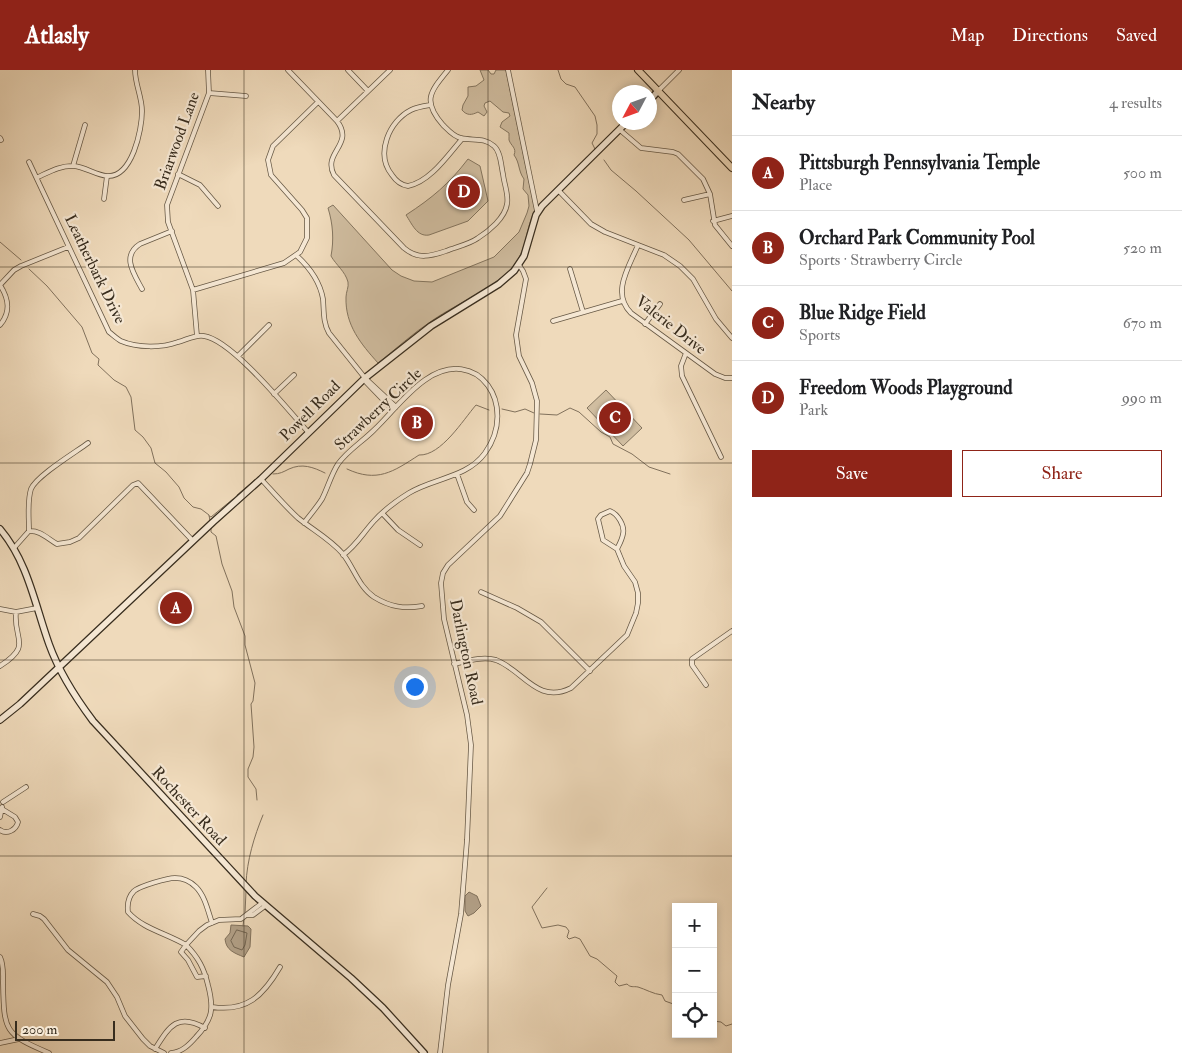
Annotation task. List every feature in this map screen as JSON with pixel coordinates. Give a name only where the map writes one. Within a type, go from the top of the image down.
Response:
[{"type":"main road","points":[[638,70],[732,168]]},
{"type":"street","points":[[38,177],[58,168],[73,166],[107,176],[116,174],[127,166],[139,133],[142,106],[135,70]]},
{"type":"street","name":"Briarwood Lane","points":[[197,336],[193,290],[172,231],[167,214],[167,205],[209,93],[208,70]]},
{"type":"street","points":[[288,70],[337,122],[342,130],[343,139],[331,160],[334,175],[404,248],[412,254],[422,256],[434,255],[479,238],[499,220],[506,209],[507,195],[496,148],[487,142],[462,139],[455,136],[444,126],[430,105],[432,91],[448,70]]},
{"type":"street","points":[[348,70],[368,91]]},
{"type":"street","points":[[337,122],[390,70]]},
{"type":"street","points":[[508,70],[538,211]]},
{"type":"street","points":[[658,91],[679,70]]},
{"type":"street","points":[[209,93],[246,96]]},
{"type":"street","points":[[193,290],[284,263],[297,256],[306,242],[308,233],[307,218],[271,175],[268,168],[268,160],[273,146],[318,102]]},
{"type":"street","points":[[430,105],[409,111],[395,126],[386,140],[383,149],[388,171],[397,180],[408,186],[421,180],[435,169],[462,139]]},
{"type":"street","points":[[73,166],[85,125]]},
{"type":"street","points":[[620,130],[641,148],[678,154],[703,179],[710,194],[713,221],[732,246]]},
{"type":"street","name":"Powell Road","points":[[0,720],[59,668],[261,479],[365,378],[431,326],[499,284],[519,265],[527,248],[538,211],[620,130]]},
{"type":"street","name":"Leatherbark Drive","points":[[29,162],[38,177],[68,247],[109,332],[122,341],[142,346],[173,344],[197,336]]},
{"type":"street","points":[[178,174],[200,185],[218,206]]},
{"type":"street","points":[[104,199],[107,176]]},
{"type":"street","points":[[558,190],[591,224],[605,232],[673,260],[701,290],[716,319],[732,338]]},
{"type":"street","points":[[684,200],[710,194]]},
{"type":"street","points":[[713,221],[732,216]]},
{"type":"street","points":[[142,289],[131,266],[131,254],[136,246],[172,231]]},
{"type":"street","name":"Valerie Drive","points":[[638,245],[622,285],[622,301],[631,313],[645,324],[715,374],[725,378],[732,378]]},
{"type":"street","points":[[0,325],[7,315],[8,300],[0,285],[14,270],[21,266],[68,247]]},
{"type":"street","points":[[297,256],[307,267],[320,289],[327,329],[365,378],[395,408]]},
{"type":"street","name":"Darlington Road","points":[[440,1053],[448,985],[461,914],[470,790],[470,731],[444,619],[441,583],[443,573],[452,561],[500,516],[527,474],[536,440],[538,408],[536,395],[517,348],[516,336],[526,278],[519,265]]},
{"type":"street","points":[[570,269],[583,312]]},
{"type":"street","points":[[553,321],[622,301]]},
{"type":"street","points":[[645,324],[660,304]]},
{"type":"street","points":[[238,356],[269,326]]},
{"type":"street","points":[[197,336],[204,336],[219,342],[238,356],[308,432]]},
{"type":"street","points":[[686,353],[681,366],[682,376],[721,457]]},
{"type":"street","name":"Strawberry Circle","points":[[304,523],[320,502],[339,463],[418,386],[444,370],[459,369],[470,372],[487,383],[494,394],[498,406],[498,417],[489,446],[481,458],[471,467],[457,474],[414,490],[382,513],[356,544],[343,555]]},
{"type":"street","points":[[274,394],[294,375]]},
{"type":"street","points":[[14,548],[29,531],[31,488],[88,443]]},
{"type":"street","points":[[457,474],[467,502],[474,510]]},
{"type":"street","points":[[261,479],[304,523],[332,544],[343,555],[363,588],[375,598],[403,608],[422,606]]},
{"type":"street","points":[[29,531],[34,531],[58,544],[75,540],[133,485],[138,483],[193,541]]},
{"type":"street","points":[[454,664],[480,659],[497,660],[538,689],[548,692],[566,690],[590,671],[627,635],[636,614],[638,593],[635,582],[624,566],[617,549],[603,540],[600,530],[598,519],[601,515],[610,511],[618,516],[624,530],[617,549]]},
{"type":"street","points":[[382,513],[398,530],[420,545]]},
{"type":"street","name":"Rochester Road","points":[[0,529],[14,548],[26,572],[59,668],[84,709],[104,734],[264,905],[351,978],[383,1008],[424,1053]]},
{"type":"street","points":[[481,592],[517,608],[541,622],[590,671]]},
{"type":"street","points":[[0,609],[16,612],[37,608]]},
{"type":"street","points":[[0,666],[14,657],[19,648],[16,612]]},
{"type":"street","points":[[706,685],[692,665],[692,659],[732,631]]},
{"type":"street","points":[[0,817],[2,801],[26,787]]},
{"type":"street","points":[[0,830],[5,832],[12,830],[17,826],[18,822],[15,817],[2,809]]},
{"type":"street","points":[[171,1053],[178,1052],[188,1046],[208,1022],[213,1002],[206,976],[200,961],[186,945],[173,937],[142,926],[128,912],[127,904],[135,890],[174,878],[186,880],[195,886],[200,893],[212,923]]},
{"type":"street","points":[[206,976],[197,977],[188,960],[181,952],[186,945],[199,931],[212,923],[218,920],[241,919],[264,905]]},
{"type":"street","points":[[33,914],[44,919],[68,950],[107,982],[131,1024],[143,1039],[155,1049],[164,1053]]},
{"type":"street","points":[[0,957],[3,966],[2,1013],[7,1025],[19,1039],[49,1053]]},
{"type":"street","points":[[212,1007],[235,1008],[244,1005],[263,990],[280,967]]},
{"type":"street","points":[[155,1049],[168,1028],[175,1023],[195,1022],[204,1028]]},
{"type":"street","points":[[0,1043],[19,1039]]},
{"type":"shaded area","points":[[480,70],[488,70],[491,74],[494,74],[496,70],[506,70],[535,210],[522,251],[515,264],[499,280],[442,314],[378,363],[360,341],[348,316],[346,297],[348,282],[331,256],[332,232],[328,208],[333,205],[392,270],[414,281],[432,282],[494,257],[519,232],[529,206],[528,195],[523,189],[524,179],[509,140],[509,133],[500,127],[502,122],[510,116],[509,113],[503,112],[490,101],[485,103],[484,106],[487,112],[484,116],[478,112],[468,114],[462,110],[468,96],[468,87],[476,86],[484,80]]},
{"type":"shaded area","points":[[468,159],[480,166],[488,201],[468,221],[429,235],[421,234],[406,215],[440,190]]},
{"type":"shaded area","points":[[606,390],[642,428],[623,446],[587,408]]},
{"type":"water","points":[[469,892],[477,896],[481,906],[468,916],[465,911],[465,896]]},
{"type":"water","points":[[231,925],[248,926],[251,929],[250,947],[244,957],[231,951],[227,946],[225,939],[230,933]]},
{"type":"waterway","points":[[558,70],[561,79],[566,84],[575,87],[595,116],[597,134],[592,143],[595,149]]},
{"type":"waterway","points":[[604,160],[611,170],[689,240],[732,291]]},
{"type":"waterway","points":[[0,242],[21,260]]},
{"type":"waterway","points":[[29,269],[47,286],[82,327],[92,353],[99,359],[98,365],[114,380],[126,387],[131,397],[135,430],[151,448],[155,463],[179,487],[184,498],[193,507],[201,509],[209,515],[210,521]]},
{"type":"waterway","points":[[347,469],[367,475],[384,474],[393,471],[419,455],[427,454],[443,444],[476,405],[489,410]]},
{"type":"waterway","points":[[540,414],[557,415],[570,408],[579,412],[601,432],[610,437],[613,444],[632,454],[649,467],[670,474]]},
{"type":"waterway","points":[[502,409],[515,412],[525,409],[534,413]]},
{"type":"waterway","points":[[273,474],[303,466],[325,473]]},
{"type":"waterway","points":[[237,495],[262,474]]},
{"type":"waterway","points":[[209,516],[211,517],[233,499]]},
{"type":"waterway","points":[[211,527],[211,532],[216,536],[222,564],[232,591],[234,607],[245,636],[245,645],[255,683],[251,704],[254,747],[253,757],[248,769],[248,777],[256,789],[257,800]]},
{"type":"waterway","points":[[246,884],[252,849],[263,815]]},
{"type":"waterway","points":[[547,888],[532,907],[542,928],[558,925],[566,927],[569,931],[567,937],[569,939],[575,937],[580,939],[590,956],[597,959],[617,976],[615,982],[619,986],[627,984],[638,987],[662,995],[665,1001],[672,1004]]},
{"type":"waterway","points":[[245,914],[246,891]]},
{"type":"waterway","points":[[243,926],[244,918]]},
{"type":"waterway","points":[[717,1022],[726,1026],[732,1024]]},
{"type":"place","name":"Freedom Woods Playground","points":[[464,192]]},
{"type":"place","name":"Blue Ridge Field","points":[[615,418]]},
{"type":"place","name":"Orchard Park Community Pool","points":[[417,423]]},
{"type":"place","name":"Pittsburgh Pennsylvania Temple","points":[[176,608]]}]
